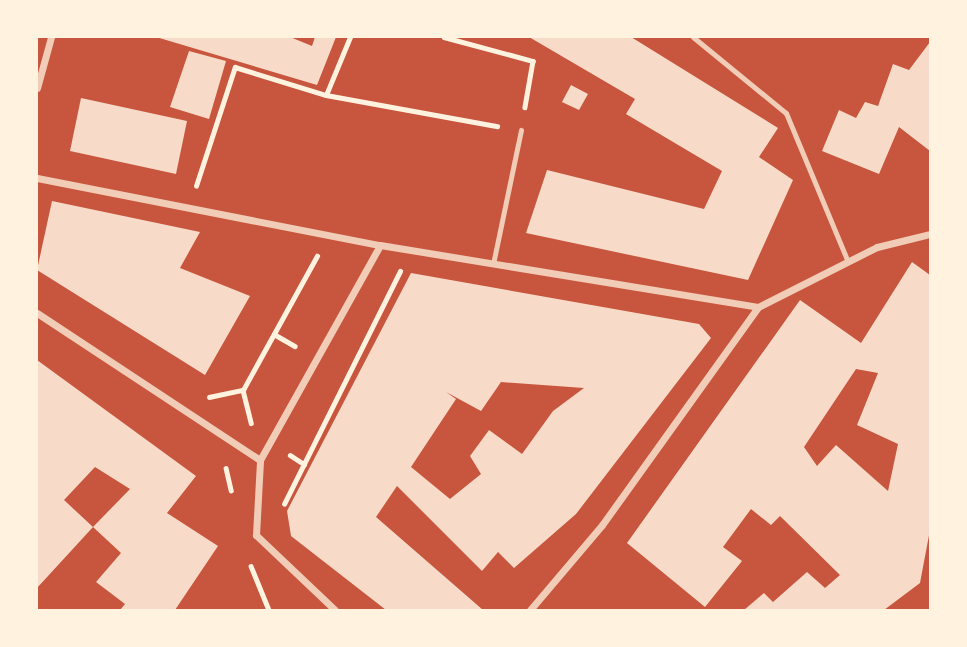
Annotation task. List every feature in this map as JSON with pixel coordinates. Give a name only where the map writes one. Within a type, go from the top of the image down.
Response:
[{"type":"street","points":[[37,88],[51,37]]},
{"type":"street","points":[[37,178],[380,245],[758,307]]},
{"type":"street","points":[[530,610],[602,525],[758,307],[848,262],[930,234]]},
{"type":"street","points":[[335,610],[256,535],[260,460],[380,245]]},
{"type":"street","points":[[37,313],[260,460]]},
{"type":"lane","points":[[693,37],[786,113],[848,262]]},
{"type":"lane","points":[[493,264],[521,130]]},
{"type":"path","points":[[326,95],[350,37]]},
{"type":"path","points":[[189,207],[234,67],[326,95],[521,130],[533,61],[444,37]]},
{"type":"path","points":[[253,431],[243,390],[324,243]]},
{"type":"path","points":[[304,464],[405,261]]},
{"type":"path","points":[[200,398],[243,390]]},
{"type":"path","points":[[224,461],[234,499]]},
{"type":"path","points":[[247,551],[269,610]]},
{"type":"building","points":[[156,37],[290,37],[312,46],[315,37],[336,37],[317,85]]},
{"type":"building","points":[[529,37],[631,37],[778,128],[759,157],[793,180],[748,280],[526,233],[547,170],[704,209],[722,171],[626,114],[635,99]]},
{"type":"building","points":[[930,42],[930,151],[899,127],[879,174],[822,151],[839,110],[856,118],[865,102],[878,106],[893,64],[909,70]]},
{"type":"building","points":[[189,51],[226,61],[209,119],[170,107]]},
{"type":"building","points":[[571,85],[588,94],[579,110],[562,102]]},
{"type":"building","points":[[81,98],[187,121],[176,174],[70,151]]},
{"type":"building","points":[[52,201],[200,232],[180,268],[250,296],[205,375],[37,270]]},
{"type":"building","points":[[912,262],[930,275],[930,530],[920,583],[884,610],[744,610],[764,593],[773,602],[807,572],[825,588],[840,575],[780,516],[771,525],[751,509],[723,547],[742,561],[705,607],[627,543],[800,300],[861,343]],"holes":[[[856,369],[878,373],[857,425],[898,444],[888,491],[836,445],[817,466],[804,447]]]},
{"type":"building","points":[[411,273],[699,324],[711,338],[576,514],[514,568],[498,552],[482,571],[397,486],[376,517],[483,610],[386,610],[291,536],[287,511]],"holes":[[[501,382],[584,388],[553,411],[522,454],[489,430],[470,456],[481,474],[450,499],[411,467],[456,399],[446,392],[481,411]]]},
{"type":"building","points":[[37,360],[196,476],[167,513],[218,546],[175,610],[120,610],[125,604],[96,582],[121,553],[93,527],[37,588]],"holes":[[[95,467],[130,489],[93,527],[64,500]]]}]
